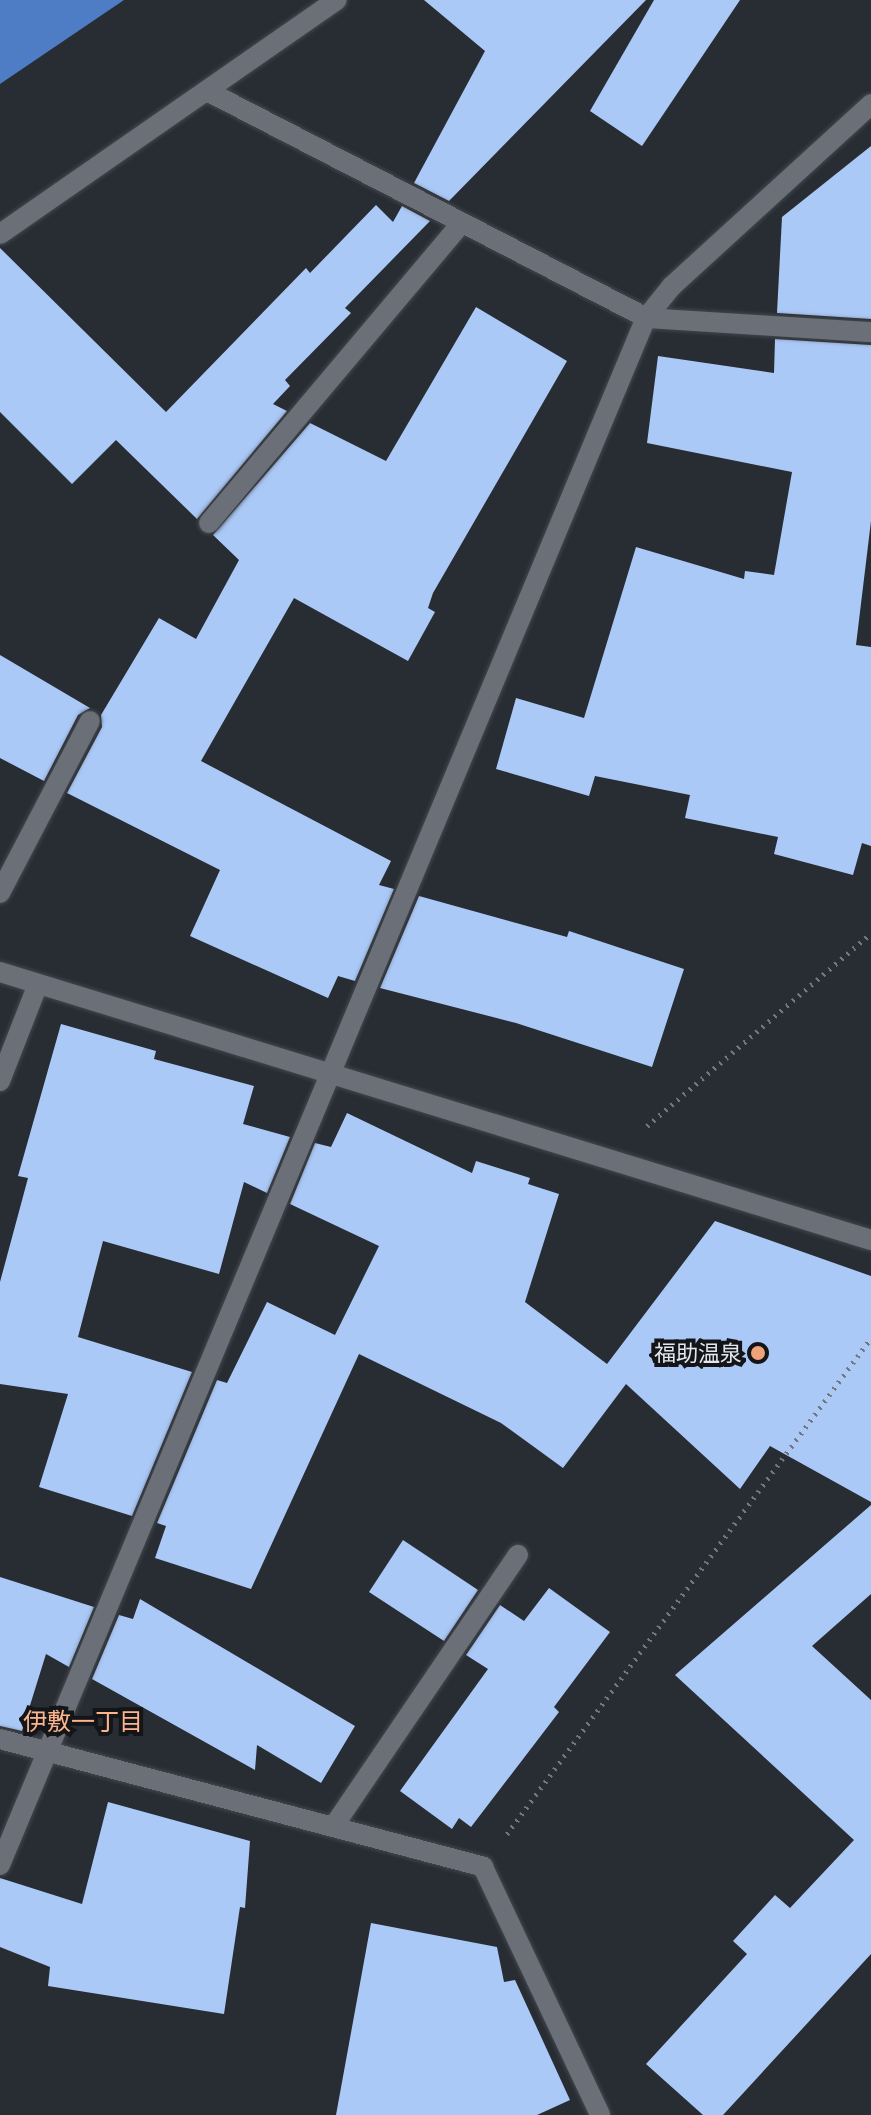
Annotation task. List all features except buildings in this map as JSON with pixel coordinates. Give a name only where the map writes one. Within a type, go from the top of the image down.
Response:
[{"type":"street","points":[[0,234],[337,0]]},
{"type":"street","points":[[207,91],[646,318],[871,332]]},
{"type":"street","points":[[0,1865],[327,1074],[646,318],[672,286],[871,104]]},
{"type":"street","points":[[209,523],[461,224]]},
{"type":"street","points":[[0,893],[90,721]]},
{"type":"street","points":[[0,972],[871,1240]]},
{"type":"street","points":[[0,1081],[38,984]]},
{"type":"street","points":[[333,1827],[518,1555]]},
{"type":"street","points":[[0,1739],[483,1867],[600,2115]]},
{"type":"path","points":[[610,1158],[871,933]]},
{"type":"path","points":[[483,1867],[871,1338]]},
{"type":"water","points":[[0,0],[124,0],[0,84]]},
{"type":"place","name":"福助温泉","points":[[758,1353]]},
{"type":"district","name":"伊敷一丁目","points":[[83,1721]]}]
